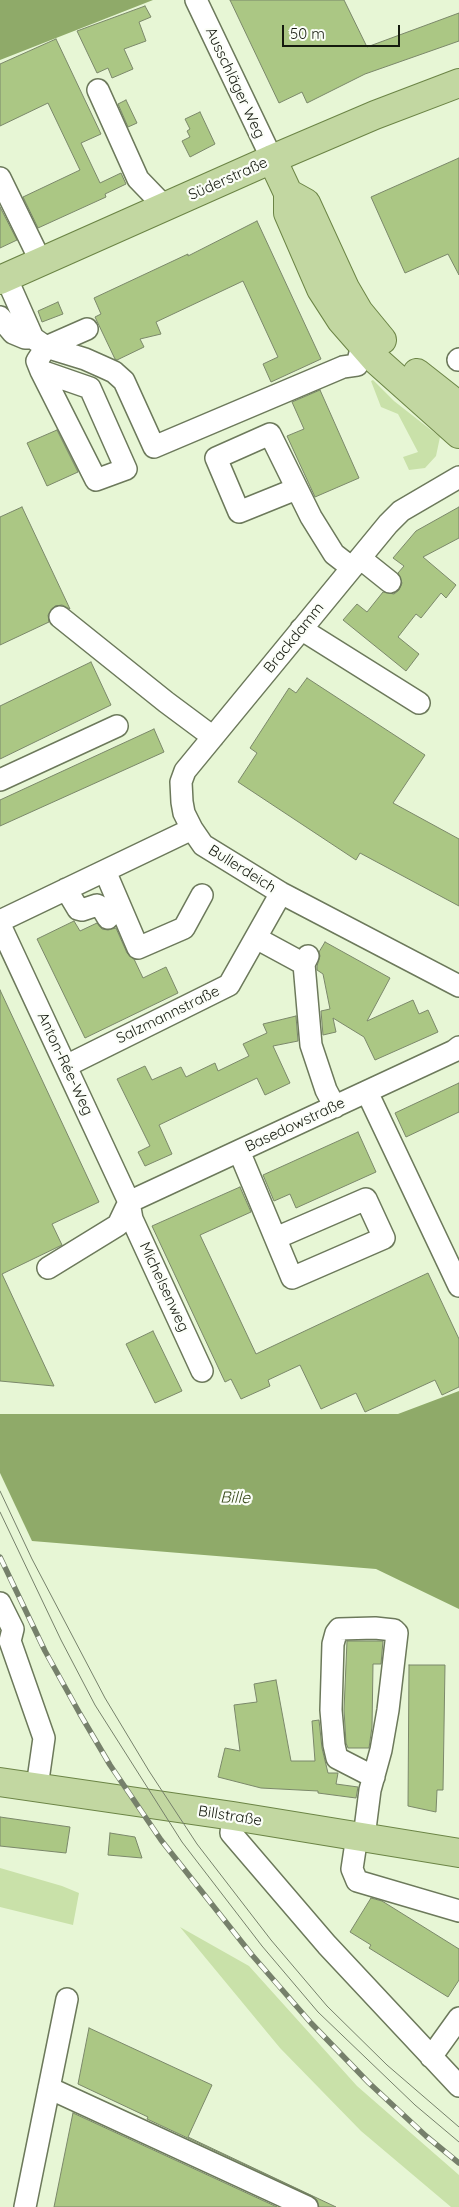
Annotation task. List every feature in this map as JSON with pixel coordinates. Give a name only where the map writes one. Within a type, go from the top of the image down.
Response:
[{"type":"main road","name":"Süderstraße","points":[[3,278],[272,159],[375,115],[459,83]]},
{"type":"main road","name":"Ausschläger Weg","points":[[272,159],[288,192],[288,213],[321,289],[360,355],[376,360],[459,434]]},
{"type":"main road","name":"Ausschläger Weg","points":[[288,192],[306,203],[345,288],[359,312],[376,334],[397,355],[459,406]]},
{"type":"main road","name":"Billstraße","points":[[0,1782],[233,1816],[459,1853]]},
{"type":"street","name":"Ausschläger Weg","points":[[196,0],[272,159]]},
{"type":"street","points":[[98,90],[138,179],[165,207]]},
{"type":"street","points":[[0,178],[40,262]]},
{"type":"street","points":[[3,278],[40,343],[37,361],[96,480],[126,469],[154,447],[343,367],[360,355]]},
{"type":"street","points":[[0,318],[13,333],[85,359],[114,372],[124,381],[154,447]]},
{"type":"street","points":[[40,343],[86,329]]},
{"type":"street","points":[[42,371],[90,388],[126,469]]},
{"type":"street","name":"Brackdamm","points":[[192,829],[183,807],[182,782],[185,771],[301,629],[401,511],[459,477]]},
{"type":"street","points":[[296,489],[334,554],[356,563],[390,582]]},
{"type":"street","points":[[60,617],[213,737]]},
{"type":"street","points":[[301,629],[420,703]]},
{"type":"street","points":[[0,780],[118,726]]},
{"type":"street","points":[[0,921],[192,829]]},
{"type":"street","name":"Bullerdeich","points":[[192,829],[203,845],[281,893],[459,986]]},
{"type":"street","points":[[105,871],[138,948],[184,928],[202,895]]},
{"type":"street","points":[[66,890],[78,909],[82,910],[97,905],[102,908],[108,918]]},
{"type":"street","name":"Salzmannstraße","points":[[66,1066],[229,985],[281,893]]},
{"type":"street","name":"Anton-Rée-Weg","points":[[0,925],[129,1202]]},
{"type":"street","points":[[256,938],[306,960],[311,1046],[326,1090],[335,1107]]},
{"type":"street","name":"Basedowstraße","points":[[129,1202],[367,1092],[459,1047]]},
{"type":"street","points":[[367,1092],[459,1286]]},
{"type":"street","points":[[239,1151],[292,1278],[384,1238],[366,1199],[276,1238]]},
{"type":"street","points":[[48,1268],[118,1225],[129,1202]]},
{"type":"street","name":"Michelsenweg","points":[[129,1202],[132,1219],[202,1371]]},
{"type":"street","points":[[0,1603],[13,1629],[10,1642],[44,1738],[37,1787]]},
{"type":"street","points":[[374,1777],[337,1758],[331,1710],[333,1644],[339,1629],[394,1630],[397,1633],[388,1710],[381,1750],[352,1870],[357,1881],[459,1911]]},
{"type":"street","points":[[233,1816],[232,1833],[327,1945],[459,2086]]},
{"type":"street","points":[[25,2207],[67,1999]]},
{"type":"street","points":[[431,2057],[459,2018]]},
{"type":"street","points":[[49,2088],[307,2207]]},
{"type":"shaded area","points":[[373,380],[394,401],[440,437],[436,456],[425,468],[409,470],[403,457],[418,452],[398,414],[381,407],[371,381]]},
{"type":"shaded area","points":[[0,1868],[62,1886],[79,1893],[73,1925],[0,1907]]},
{"type":"shaded area","points":[[180,1927],[249,1966],[357,2086],[459,2175],[459,2207],[451,2207],[361,2131],[280,2048]]},
{"type":"water","points":[[0,0],[153,0],[0,60]]},
{"type":"water","name":"Bille","points":[[459,1391],[459,1609],[376,1569],[32,1541],[0,1541],[0,1414],[398,1414]]},
{"type":"pier","points":[[0,1473],[32,1541],[33,1544],[0,1543]]},
{"type":"building","points":[[230,0],[344,0],[367,47],[459,13],[459,41],[365,74],[307,103],[302,92],[279,103]]},
{"type":"building","points":[[145,6],[151,17],[139,22],[146,41],[124,49],[133,69],[112,78],[108,68],[97,73],[77,31]]},
{"type":"building","points":[[56,39],[101,134],[81,143],[100,183],[121,173],[126,184],[105,194],[106,197],[38,228],[23,197],[80,170],[48,103],[0,126],[0,64]]},
{"type":"building","points":[[126,100],[137,123],[128,127],[118,104]]},
{"type":"building","points":[[200,112],[215,144],[190,157],[182,141],[190,137],[187,131],[190,129],[185,119]]},
{"type":"building","points":[[459,158],[459,275],[448,254],[405,273],[371,197]]},
{"type":"building","points":[[0,207],[17,240],[0,248]]},
{"type":"building","points":[[257,221],[321,359],[271,382],[263,364],[278,357],[243,281],[156,322],[161,334],[140,339],[144,347],[117,360],[115,359],[95,317],[101,314],[94,298],[188,254],[188,256]]},
{"type":"building","points":[[58,302],[63,314],[42,322],[38,311]]},
{"type":"building","points":[[320,390],[359,478],[315,497],[287,436],[304,429],[292,402]]},
{"type":"building","points":[[57,430],[78,472],[47,486],[27,443]]},
{"type":"building","points":[[22,507],[70,609],[62,605],[55,606],[48,615],[49,622],[0,645],[0,517]]},
{"type":"building","points":[[459,507],[459,538],[423,557],[456,585],[446,598],[441,593],[421,618],[416,614],[398,637],[419,654],[406,671],[343,620],[357,604],[367,612],[383,592],[394,594],[399,590],[402,583],[398,573],[404,566],[393,558],[416,531]]},
{"type":"building","points":[[91,662],[111,705],[0,759],[0,706]]},
{"type":"building","points":[[307,678],[425,755],[393,803],[459,839],[459,906],[360,853],[356,860],[238,782],[257,753],[250,748],[289,688],[296,693]]},
{"type":"building","points":[[154,729],[164,752],[0,826],[0,800]]},
{"type":"building","points":[[74,921],[80,931],[97,923],[102,929],[116,928],[127,953],[134,959],[143,978],[166,967],[178,993],[85,1038],[37,939]]},
{"type":"building","points":[[325,942],[390,978],[367,1021],[413,1000],[419,1014],[428,1010],[438,1032],[375,1060],[364,1037],[333,1018],[336,1032],[323,1035],[321,1011],[330,1009],[323,974],[317,970],[317,966],[320,956],[319,952]]},
{"type":"building","points":[[0,990],[99,1202],[52,1224],[62,1245],[2,1274],[54,1386],[0,1381]]},
{"type":"building","points":[[296,1016],[298,1041],[273,1046],[290,1083],[265,1095],[257,1078],[159,1125],[172,1154],[145,1166],[138,1152],[150,1146],[117,1079],[145,1066],[152,1080],[181,1067],[186,1077],[215,1063],[218,1071],[249,1056],[243,1044],[267,1033],[263,1024]]},
{"type":"building","points":[[459,1083],[459,1112],[406,1137],[395,1113]]},
{"type":"building","points":[[358,1132],[376,1172],[296,1208],[290,1194],[274,1201],[263,1175]]},
{"type":"building","points":[[240,1187],[251,1212],[200,1235],[256,1354],[428,1273],[459,1339],[459,1387],[442,1395],[435,1380],[365,1412],[356,1393],[321,1409],[300,1365],[268,1380],[270,1386],[241,1399],[231,1379],[225,1382],[152,1226]]},
{"type":"building","points":[[153,1331],[182,1391],[155,1403],[126,1344]]},
{"type":"building","points":[[347,1641],[383,1641],[381,1664],[373,1664],[372,1727],[369,1748],[348,1748],[346,1743],[344,1710]]},
{"type":"building","points":[[409,1665],[445,1665],[443,1790],[437,1790],[436,1812],[408,1806]]},
{"type":"building","points":[[276,1680],[291,1761],[315,1761],[312,1721],[319,1720],[322,1748],[328,1773],[338,1773],[336,1784],[358,1787],[356,1798],[318,1793],[318,1791],[261,1788],[218,1777],[225,1748],[240,1751],[234,1705],[257,1702],[254,1684]]},
{"type":"building","points":[[0,1817],[70,1827],[66,1853],[0,1846]]},
{"type":"building","points":[[110,1833],[135,1837],[142,1858],[108,1855]]},
{"type":"building","points":[[371,1898],[382,1901],[459,1949],[459,1980],[448,1997],[369,1948],[371,1945],[350,1932]]},
{"type":"building","points":[[89,2028],[212,2085],[188,2137],[336,2207],[319,2207],[317,2200],[312,2196],[147,2119],[148,2117],[78,2084]]},
{"type":"building","points":[[73,2113],[277,2207],[54,2207]]},
{"type":"tram line","points":[[0,1491],[32,1559],[105,1698],[149,1771],[197,1844],[271,1940],[327,2006],[387,2065],[459,2127]]},
{"type":"tram line","points":[[0,1512],[61,1640],[95,1705],[182,1842],[262,1946],[318,2012],[415,2105],[459,2142]]},
{"type":"railway","points":[[0,1557],[45,1651],[80,1714],[110,1765],[161,1840],[252,1955],[311,2023],[369,2083],[426,2136],[459,2163]]}]
